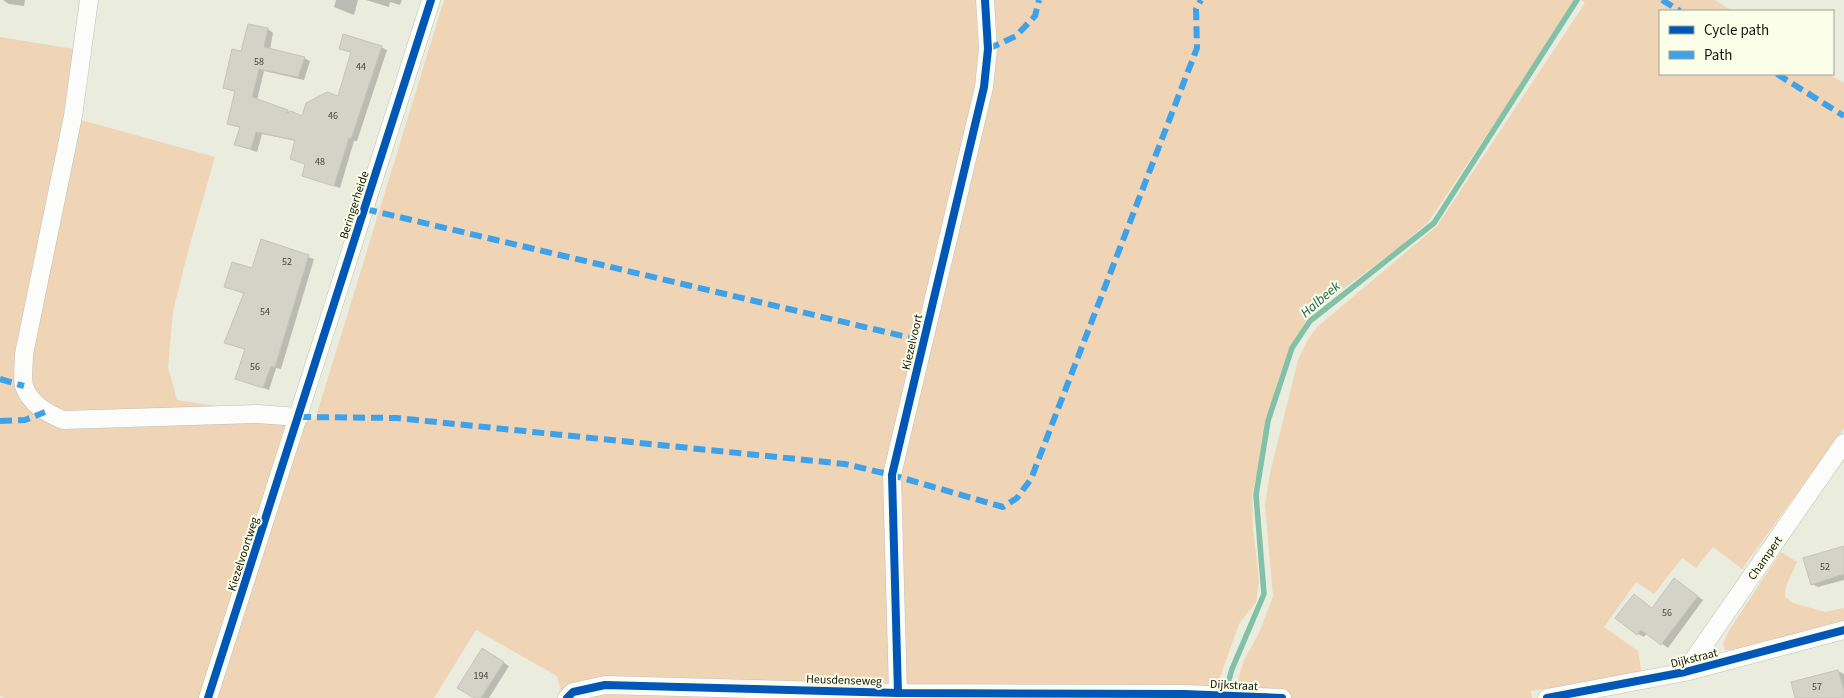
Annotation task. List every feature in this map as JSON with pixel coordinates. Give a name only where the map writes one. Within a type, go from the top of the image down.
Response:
[{"type":"street","points":[[89,0],[73,116],[24,354],[24,386],[30,397],[45,412],[63,420],[257,414],[299,417]]},
{"type":"street","name":"Beringerheide","points":[[299,417],[431,0]]},
{"type":"street","name":"Kiezelvoort","points":[[898,693],[892,475],[984,86],[988,49],[986,0]]},
{"type":"street","name":"Kiezelvoortweg","points":[[208,698],[299,417]]},
{"type":"street","name":"Champert","points":[[1685,672],[1844,443]]},
{"type":"street","name":"Dijkstraat","points":[[1547,698],[1685,672],[1844,630]]},
{"type":"street","name":"Heusdenseweg","points":[[567,698],[572,692],[605,685],[898,693],[1184,694]]},
{"type":"street","name":"Dijkstraat","points":[[1184,694],[1282,698]]},
{"type":"shaded area","points":[[444,0],[1577,0],[1429,221],[1401,246],[1327,301],[1307,319],[1290,349],[1278,380],[1252,495],[1253,528],[1259,581],[1256,602],[1239,624],[1218,683],[1236,686],[1244,660],[1259,633],[1273,596],[1265,505],[1270,473],[1298,360],[1307,341],[1317,327],[1437,226],[1585,3],[1581,0],[1715,0],[1730,10],[1659,10],[1659,75],[1831,75],[1844,83],[1844,428],[1742,569],[1713,547],[1696,568],[1682,558],[1654,594],[1636,582],[1604,627],[1638,651],[1642,675],[1531,691],[1532,698],[563,698],[557,676],[476,630],[434,698],[5,698],[0,696],[0,37],[74,49],[81,120],[215,157],[173,311],[168,367],[177,400],[315,420]]},
{"type":"shaded area","points":[[1781,552],[1797,562],[1786,586],[1785,597],[1793,603],[1825,612],[1844,608],[1844,620],[1736,650],[1725,650],[1723,643],[1730,629]]},
{"type":"building","points":[[248,24],[268,28],[264,47],[305,57],[298,77],[259,69],[252,97],[288,110],[287,113],[291,111],[302,116],[306,103],[327,92],[338,96],[351,52],[339,49],[343,34],[382,46],[334,186],[302,176],[305,164],[290,159],[295,140],[256,132],[251,149],[234,145],[240,127],[227,124],[235,91],[223,88],[232,49],[241,51]]},
{"type":"building","points":[[261,239],[309,255],[275,367],[271,366],[263,388],[235,379],[245,349],[224,343],[244,293],[224,287],[232,262],[252,268]]},
{"type":"building","points":[[1844,546],[1844,574],[1811,585],[1803,558]]},
{"type":"building","points":[[1674,578],[1698,596],[1661,645],[1641,630],[1637,635],[1615,618],[1634,594],[1652,608]]},
{"type":"building","points":[[482,648],[504,662],[481,698],[474,698],[457,688]]},
{"type":"building","points":[[1838,670],[1844,698],[1795,698],[1791,682]]},
{"type":"waterway","name":"Halbeek","points":[[1228,683],[1232,669],[1264,594],[1256,495],[1268,421],[1292,348],[1310,321],[1434,223],[1577,0]]},
{"type":"marked path","points":[[988,49],[1016,36],[1035,16],[1039,0]]},
{"type":"marked path","points":[[299,417],[397,418],[845,464],[892,475],[1003,507],[1017,498],[1031,479],[1197,48],[1196,9],[1201,0]]},
{"type":"marked path","points":[[1662,0],[1678,10]]},
{"type":"marked path","points":[[1779,75],[1844,116]]},
{"type":"marked path","points":[[365,209],[924,341]]},
{"type":"marked path","points":[[0,379],[24,386]]},
{"type":"marked path","points":[[0,421],[25,420],[45,412]]},
{"type":"cycle path","points":[[208,698],[431,0]]},
{"type":"cycle path","points":[[898,693],[892,475],[984,87],[988,49],[985,0]]},
{"type":"cycle path","points":[[1547,698],[1685,672],[1844,630]]},
{"type":"cycle path","points":[[567,698],[573,692],[605,685],[898,693],[1184,694],[1282,698]]}]
